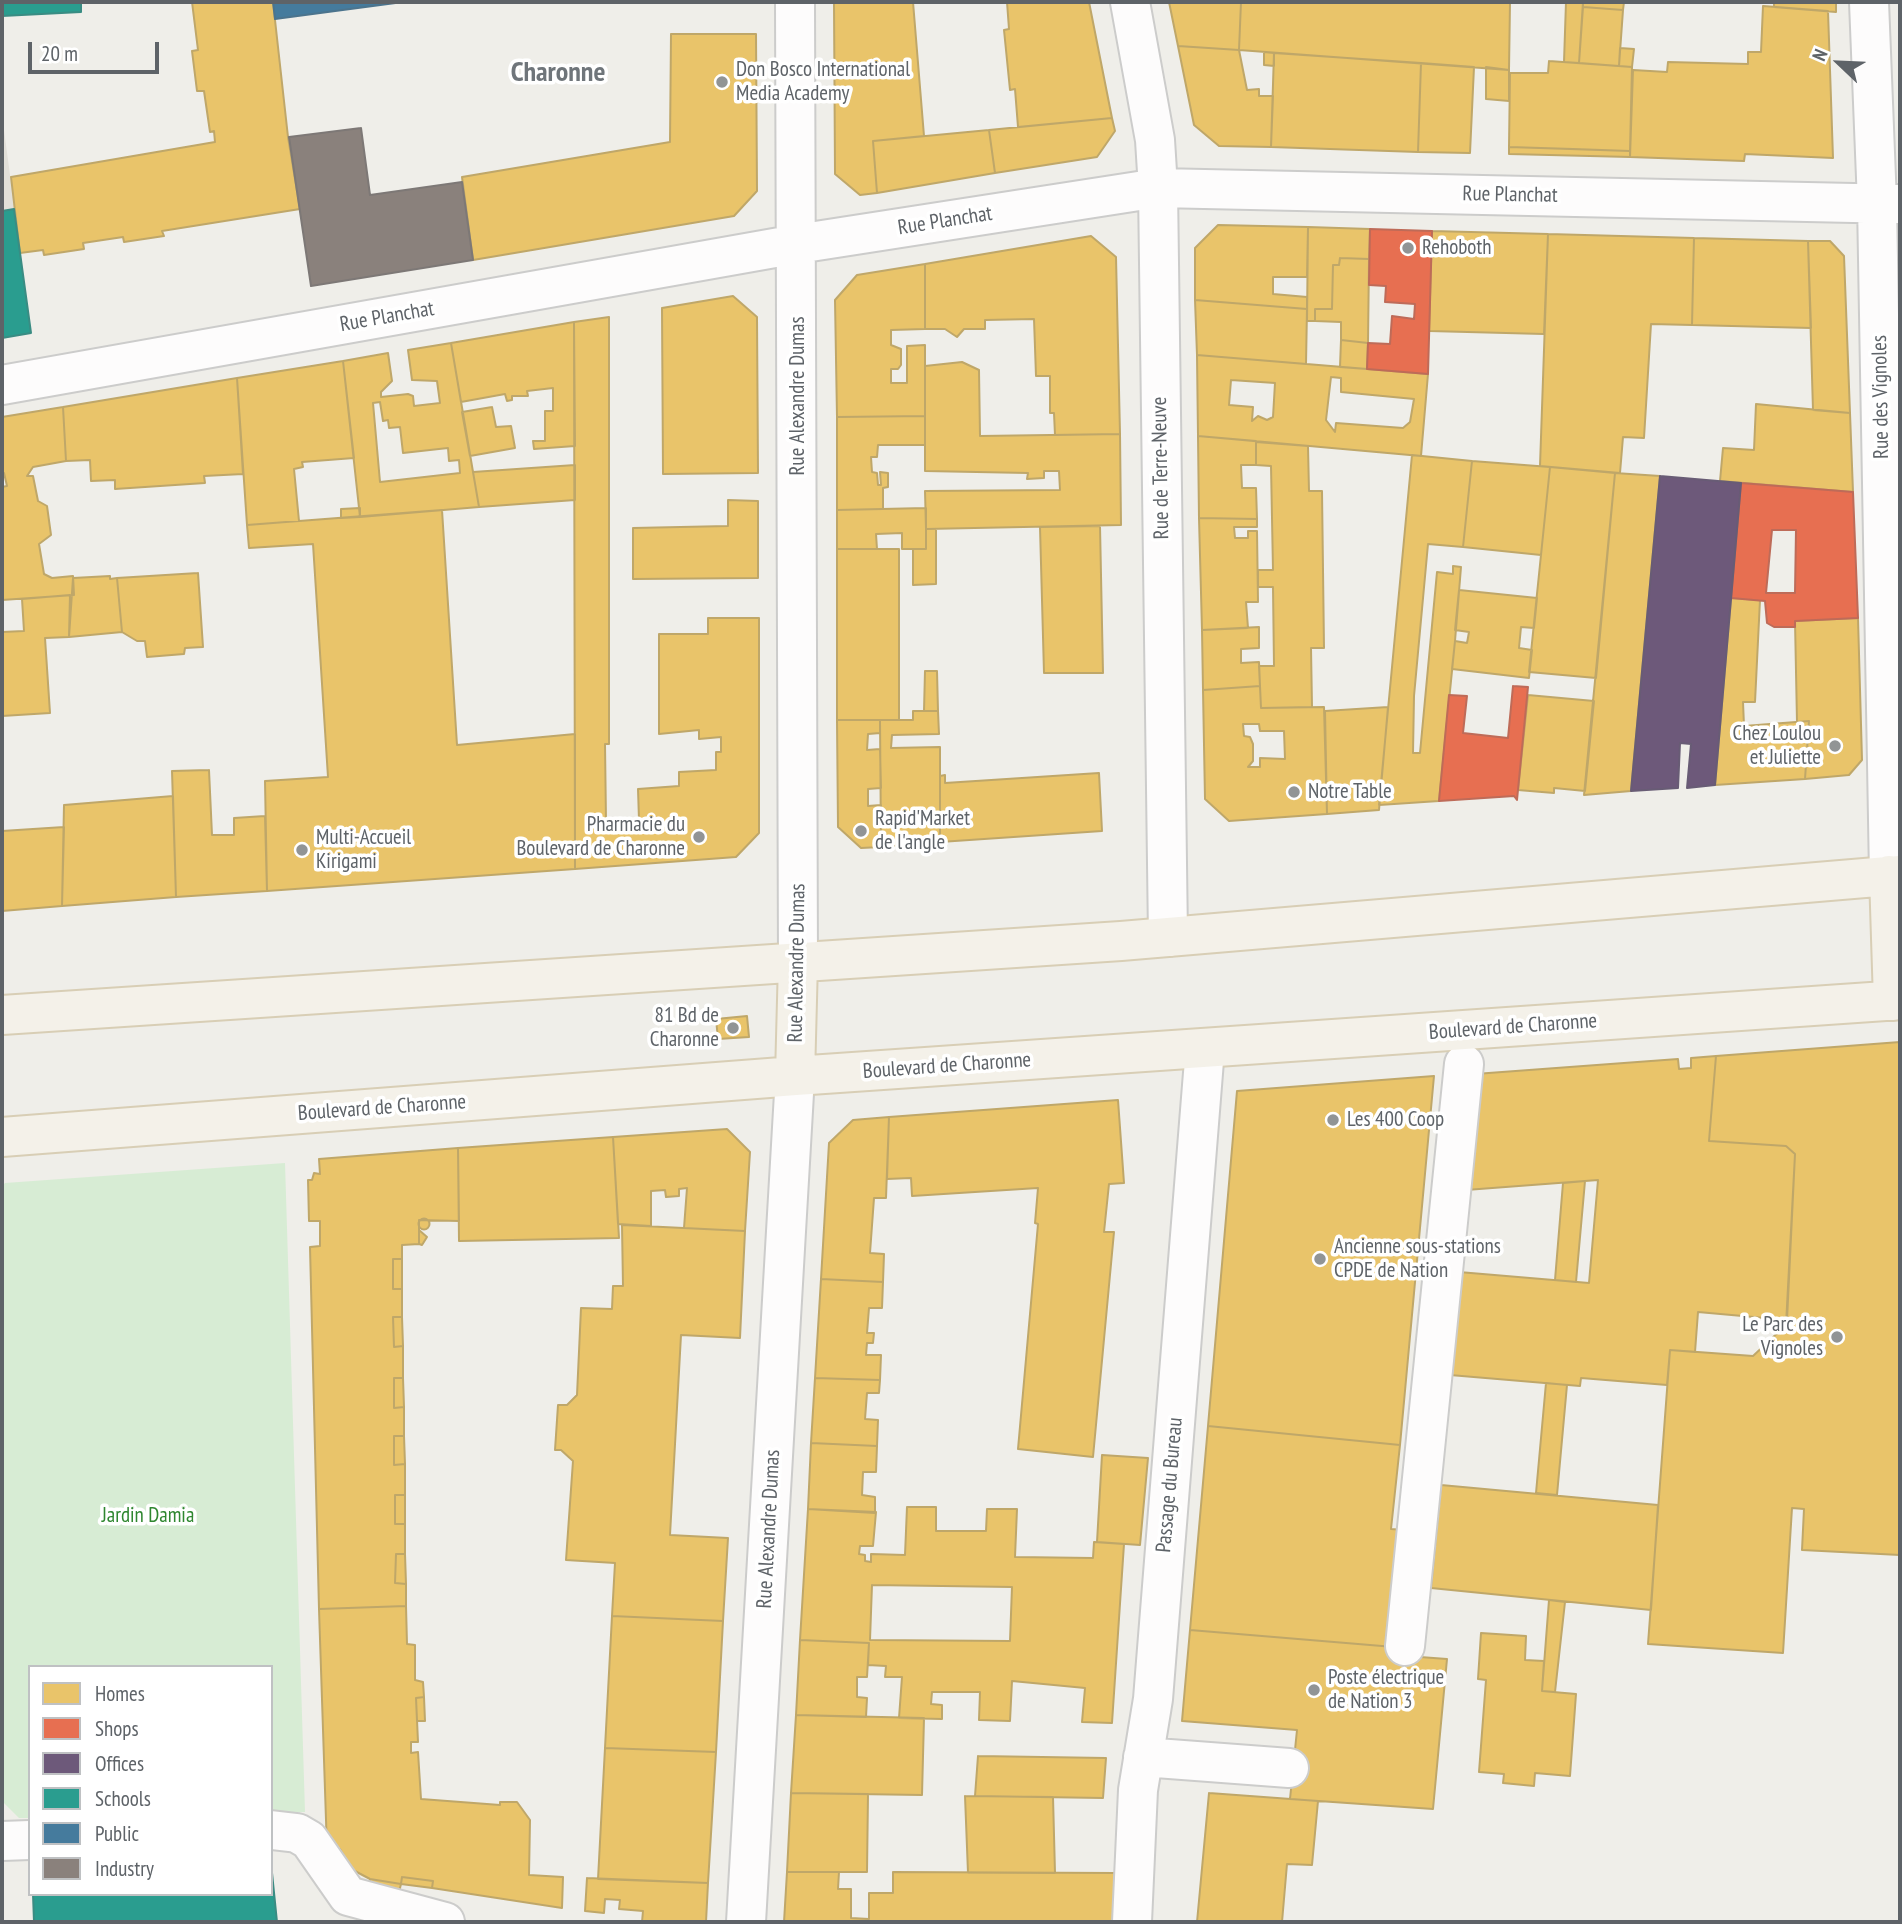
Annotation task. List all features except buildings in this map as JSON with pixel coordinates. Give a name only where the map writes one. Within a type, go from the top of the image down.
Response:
[{"type":"main road","points":[[2,1015],[1168,937],[1895,875]]},
{"type":"main road","name":"Boulevard de Charonne","points":[[2,1137],[795,1076],[1897,1000],[1895,875]]},
{"type":"main road","name":"Rue Alexandre Dumas","points":[[795,1076],[798,962]]},
{"type":"street","name":"Rue Alexandre Dumas","points":[[795,2],[798,962]]},
{"type":"street","name":"Rue de Terre-Neuve","points":[[1130,2],[1155,140],[1158,188],[1168,937]]},
{"type":"street","name":"Rue des Vignoles","points":[[1869,2],[1889,203],[1895,875]]},
{"type":"street","name":"Rue Planchat","points":[[2,385],[797,244],[1158,188],[1889,203]]},
{"type":"street","name":"Passage du Bureau","points":[[1132,1922],[1138,1790],[1153,1699],[1205,1048]]},
{"type":"street","points":[[1405,1646],[1464,1065]]},
{"type":"street","name":"Rue Alexandre Dumas","points":[[746,1922],[795,1076]]},
{"type":"street","points":[[1143,1757],[1289,1768]]},
{"type":"street","points":[[273,1830],[297,1833],[309,1840],[348,1896],[444,1922]]},
{"type":"street","points":[[2,1841],[28,1840]]},
{"type":"shaded area","points":[[2,115],[31,333],[2,338]]},
{"type":"green space","name":"Jardin Damia","points":[[285,1163],[305,1812],[273,1813],[273,1665],[28,1665],[28,1818],[19,1818],[4,1803],[2,1186],[5,1183]]},
{"type":"place","name":"Don Bosco International Media Academy","points":[[722,82]]},
{"type":"place","name":"Rehoboth","points":[[1408,248]]},
{"type":"place","name":"Chez Loulou et Juliette","points":[[1835,746]]},
{"type":"place","name":"Notre Table","points":[[1294,792]]},
{"type":"place","name":"Rapid'Market de l'angle","points":[[861,831]]},
{"type":"place","name":"Pharmacie du Boulevard de Charonne","points":[[699,837]]},
{"type":"place","name":"Multi-Accueil Kirigami","points":[[302,850]]},
{"type":"place","name":"81 Bd de Charonne","points":[[733,1028]]},
{"type":"place","name":"Les 400 Coop","points":[[1333,1120]]},
{"type":"place","name":"Ancienne sous-stations CPDE de Nation","points":[[1320,1259]]},
{"type":"place","name":"Le Parc des Vignoles","points":[[1837,1337]]},
{"type":"place","name":"Poste électrique de Nation 3","points":[[1314,1690]]},
{"type":"district","name":"Charonne","points":[[558,73]]}]
